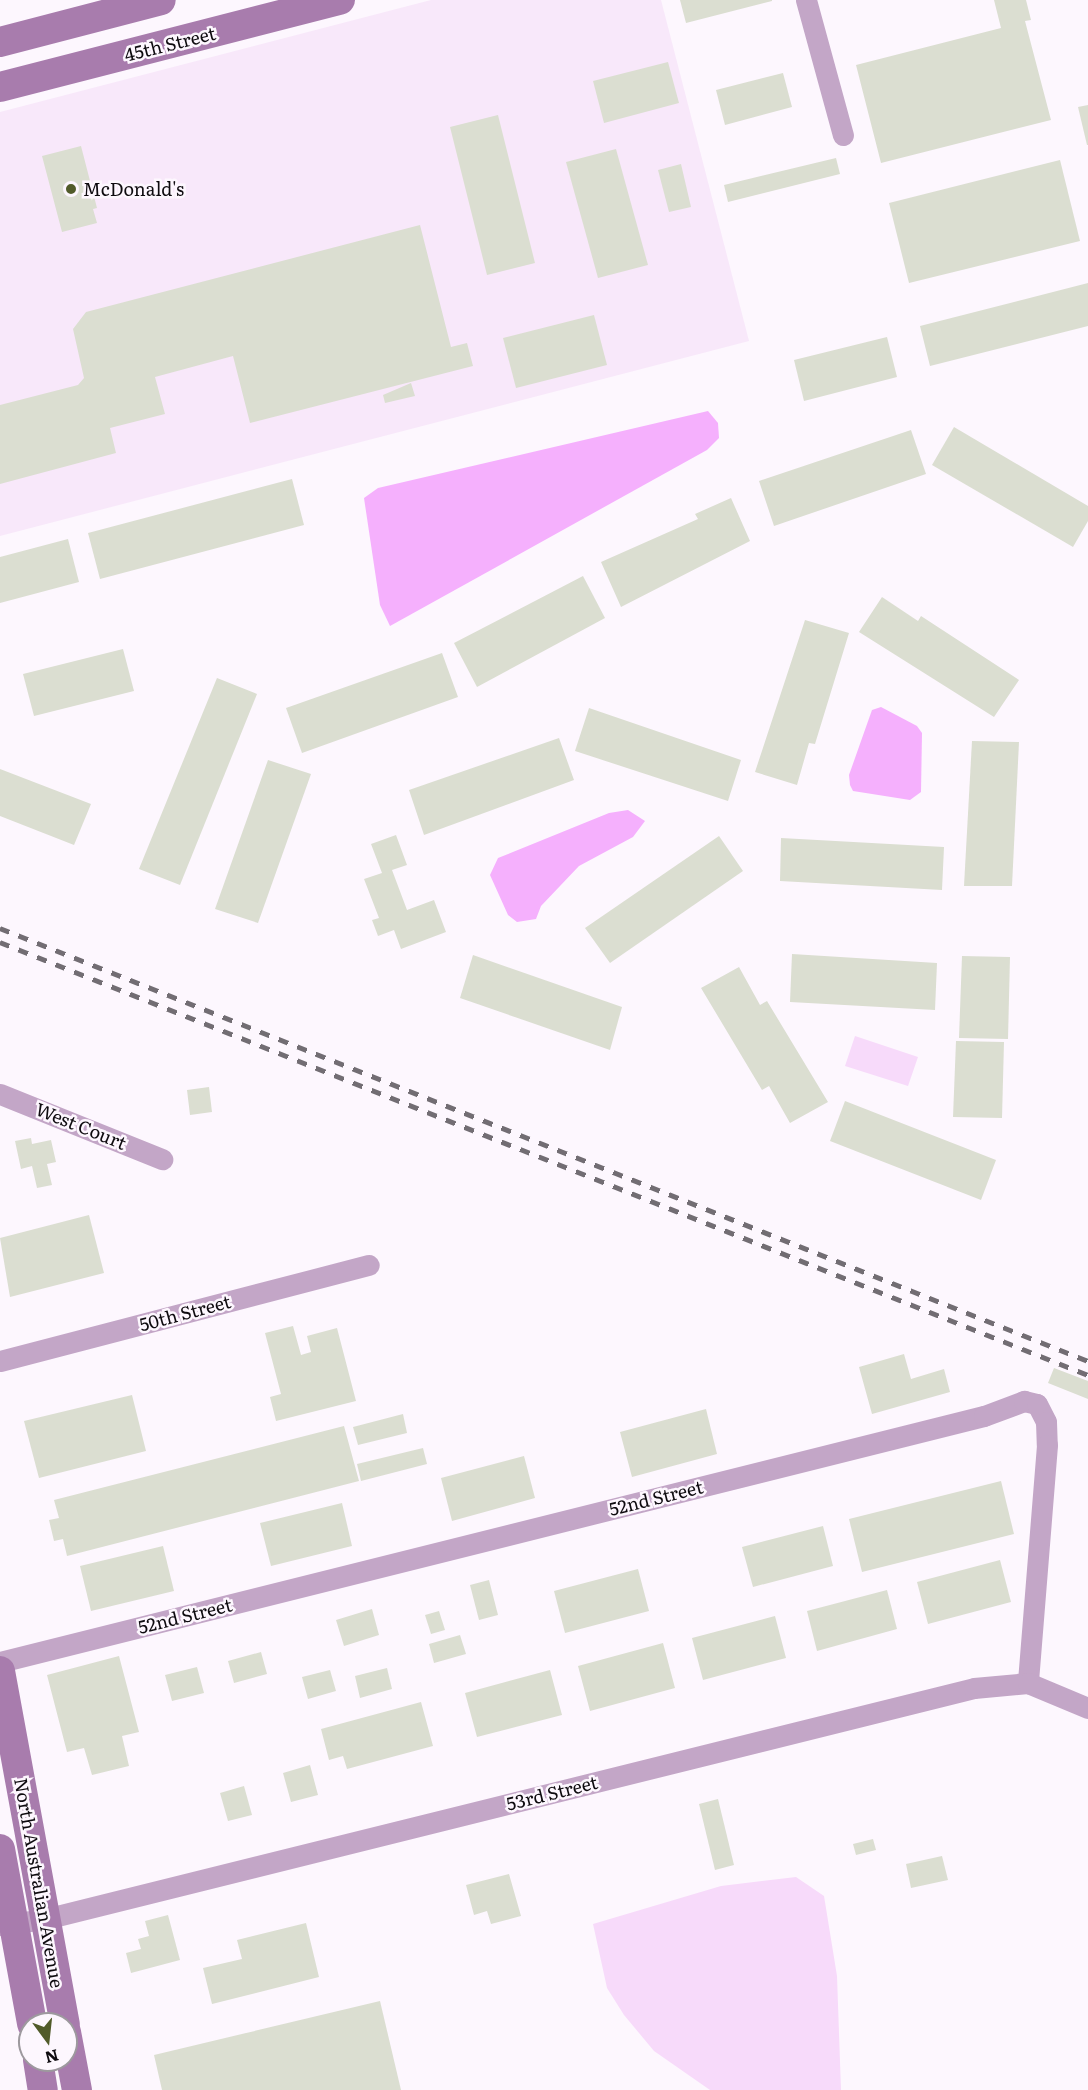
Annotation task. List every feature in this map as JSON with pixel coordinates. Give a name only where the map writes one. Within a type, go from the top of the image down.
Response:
[{"type":"main road","points":[[0,42],[161,0]]},
{"type":"main road","name":"45th Street","points":[[0,87],[340,0]]},
{"type":"main road","name":"North Australian Avenue","points":[[0,1671],[62,2012]]},
{"type":"main road","name":"North Australian Avenue","points":[[0,1849],[4,1927],[29,2012]]},
{"type":"main road","points":[[40,2072],[44,2090]]},
{"type":"main road","points":[[74,2072],[77,2090]]},
{"type":"street","points":[[806,0],[843,135]]},
{"type":"street","name":"West Court","points":[[0,1094],[162,1159]]},
{"type":"street","name":"50th Street","points":[[0,1361],[369,1265]]},
{"type":"street","name":"52nd Street","points":[[0,1662],[984,1416],[1024,1401],[1037,1404],[1046,1422],[1047,1445],[1028,1683]]},
{"type":"street","name":"53rd Street","points":[[4,1927],[45,1919],[974,1688],[1028,1683],[1088,1708]]},
{"type":"shaded area","points":[[431,0],[661,0],[749,341],[0,536],[0,112]]},
{"type":"shaded area","points":[[708,411],[718,423],[719,438],[707,450],[390,626],[380,605],[364,498],[378,488]]},
{"type":"shaded area","points":[[881,707],[917,726],[922,733],[921,792],[910,800],[853,791],[850,785],[849,775],[872,710]]},
{"type":"shaded area","points":[[628,810],[645,821],[633,837],[579,866],[541,906],[536,919],[517,922],[508,915],[490,875],[498,858],[609,813]]},
{"type":"shaded area","points":[[855,1036],[918,1057],[908,1086],[845,1066]]},
{"type":"shaded area","points":[[796,1877],[824,1896],[837,1976],[841,2090],[710,2090],[654,2051],[624,2015],[607,1988],[593,1924],[721,1886]]},
{"type":"building","points":[[680,0],[772,0],[772,1],[686,23]]},
{"type":"building","points":[[994,0],[1026,0],[1031,20],[1025,21],[1051,120],[881,163],[856,65],[1001,28]]},
{"type":"building","points":[[668,62],[679,103],[604,123],[593,81]]},
{"type":"building","points":[[783,73],[792,107],[725,125],[716,90]]},
{"type":"building","points":[[1088,105],[1088,145],[1087,145],[1078,107]]},
{"type":"building","points":[[498,115],[535,263],[487,275],[450,127]]},
{"type":"building","points":[[81,146],[97,208],[93,209],[97,223],[62,232],[42,156]]},
{"type":"building","points":[[616,149],[648,265],[598,278],[566,162]]},
{"type":"building","points":[[836,158],[840,174],[728,202],[724,185]]},
{"type":"building","points":[[1060,160],[1080,241],[909,283],[889,203]]},
{"type":"building","points":[[681,164],[691,207],[669,212],[658,170]]},
{"type":"building","points":[[420,225],[451,347],[467,343],[473,366],[250,423],[233,356],[155,377],[165,414],[110,428],[116,453],[0,484],[0,405],[78,385],[84,378],[73,329],[86,312]]},
{"type":"building","points":[[1088,283],[1088,326],[930,366],[920,326]]},
{"type":"building","points":[[594,315],[607,365],[516,388],[503,338]]},
{"type":"building","points":[[887,337],[897,377],[804,401],[794,360]]},
{"type":"building","points":[[411,383],[415,396],[385,403],[383,395]]},
{"type":"building","points":[[954,427],[1088,506],[1088,521],[1073,547],[932,465]]},
{"type":"building","points":[[911,430],[926,474],[774,526],[759,481]]},
{"type":"building","points":[[292,479],[304,525],[100,579],[88,533]]},
{"type":"building","points":[[731,498],[750,541],[621,607],[601,562],[698,519],[695,514]]},
{"type":"building","points":[[68,539],[79,582],[0,603],[0,557]]},
{"type":"building","points":[[583,576],[605,618],[477,687],[454,643]]},
{"type":"building","points":[[882,597],[918,621],[921,616],[1019,680],[994,717],[859,632]]},
{"type":"building","points":[[805,620],[849,633],[815,744],[809,743],[797,785],[755,772]]},
{"type":"building","points":[[123,649],[134,691],[34,716],[23,674]]},
{"type":"building","points":[[442,653],[458,697],[302,753],[286,708]]},
{"type":"building","points":[[217,678],[257,694],[180,885],[139,869]]},
{"type":"building","points":[[589,708],[741,760],[728,801],[575,751]]},
{"type":"building","points":[[559,738],[574,780],[424,835],[409,790]]},
{"type":"building","points":[[972,741],[1019,742],[1012,886],[964,886]]},
{"type":"building","points":[[268,760],[311,774],[258,923],[215,909]]},
{"type":"building","points":[[0,769],[91,804],[74,845],[0,816]]},
{"type":"building","points":[[396,835],[407,865],[392,870],[407,910],[434,900],[446,932],[401,949],[394,930],[378,936],[372,920],[379,918],[364,879],[382,873],[371,844]]},
{"type":"building","points":[[719,836],[743,871],[610,963],[585,928]]},
{"type":"building","points":[[781,838],[944,847],[942,890],[780,881]]},
{"type":"building","points":[[792,954],[937,963],[935,1010],[790,1002]]},
{"type":"building","points":[[473,955],[622,1007],[610,1050],[460,998]]},
{"type":"building","points":[[962,956],[1010,957],[1008,1039],[959,1038]]},
{"type":"building","points":[[739,967],[760,1005],[767,1001],[828,1102],[790,1123],[769,1086],[762,1090],[701,988]]},
{"type":"building","points":[[956,1041],[1004,1042],[1002,1118],[953,1117]]},
{"type":"building","points":[[209,1087],[212,1112],[190,1115],[187,1090]]},
{"type":"building","points":[[845,1101],[996,1160],[981,1200],[830,1141]]},
{"type":"building","points":[[31,1138],[32,1144],[51,1140],[56,1162],[47,1164],[52,1185],[37,1188],[32,1166],[21,1169],[15,1141]]},
{"type":"building","points":[[89,1215],[104,1273],[10,1297],[0,1238]]},
{"type":"building","points":[[293,1326],[301,1355],[311,1352],[307,1336],[337,1328],[356,1401],[276,1421],[270,1397],[281,1394],[265,1333]]},
{"type":"building","points":[[904,1354],[911,1379],[944,1369],[950,1392],[872,1414],[859,1367]]},
{"type":"building","points":[[1054,1368],[1088,1381],[1088,1399],[1048,1383]]},
{"type":"building","points":[[132,1395],[146,1451],[39,1478],[24,1421]]},
{"type":"building","points":[[706,1409],[717,1454],[632,1477],[620,1432]]},
{"type":"building","points":[[403,1414],[407,1433],[358,1445],[353,1427]]},
{"type":"building","points":[[344,1426],[359,1481],[67,1556],[63,1539],[54,1541],[49,1520],[59,1518],[54,1500]]},
{"type":"building","points":[[423,1448],[427,1464],[361,1481],[357,1464]]},
{"type":"building","points":[[524,1456],[535,1498],[452,1521],[441,1478]]},
{"type":"building","points":[[1001,1481],[1014,1534],[862,1572],[849,1519]]},
{"type":"building","points":[[342,1503],[352,1546],[271,1566],[260,1523]]},
{"type":"building","points":[[823,1526],[833,1566],[753,1587],[742,1547]]},
{"type":"building","points":[[163,1546],[174,1591],[91,1611],[80,1566]]},
{"type":"building","points":[[1000,1560],[1011,1602],[928,1624],[917,1582]]},
{"type":"building","points":[[638,1569],[649,1611],[565,1633],[554,1591]]},
{"type":"building","points":[[489,1580],[498,1615],[479,1620],[470,1585]]},
{"type":"building","points":[[887,1590],[897,1629],[817,1651],[807,1611]]},
{"type":"building","points":[[372,1609],[379,1635],[344,1646],[336,1620]]},
{"type":"building","points":[[439,1611],[445,1630],[431,1634],[425,1615]]},
{"type":"building","points":[[775,1616],[786,1658],[703,1680],[692,1638]]},
{"type":"building","points":[[460,1635],[466,1654],[434,1663],[429,1644]]},
{"type":"building","points":[[663,1643],[675,1688],[590,1711],[578,1666]]},
{"type":"building","points":[[261,1652],[267,1674],[234,1683],[228,1661]]},
{"type":"building","points":[[119,1656],[139,1732],[122,1736],[129,1766],[92,1775],[84,1748],[67,1752],[47,1675]]},
{"type":"building","points":[[197,1667],[204,1693],[172,1701],[165,1675]]},
{"type":"building","points":[[387,1668],[392,1689],[360,1698],[355,1676]]},
{"type":"building","points":[[330,1670],[336,1691],[308,1699],[302,1677]]},
{"type":"building","points":[[550,1670],[562,1715],[477,1737],[465,1693]]},
{"type":"building","points":[[421,1702],[433,1746],[347,1769],[343,1756],[329,1760],[321,1729]]},
{"type":"building","points":[[310,1765],[318,1795],[291,1802],[283,1773]]},
{"type":"building","points":[[244,1786],[252,1815],[228,1821],[220,1793]]},
{"type":"building","points":[[718,1799],[734,1865],[715,1870],[699,1804]]},
{"type":"building","points":[[873,1839],[876,1850],[856,1855],[853,1844]]},
{"type":"building","points":[[942,1856],[948,1880],[911,1888],[906,1864]]},
{"type":"building","points":[[509,1874],[521,1916],[491,1924],[487,1911],[474,1915],[466,1885]]},
{"type":"building","points":[[168,1915],[180,1960],[131,1973],[126,1953],[141,1949],[138,1939],[149,1936],[145,1921]]},
{"type":"building","points":[[306,1923],[319,1977],[212,2004],[203,1968],[242,1959],[237,1940]]},
{"type":"building","points":[[380,2001],[401,2090],[162,2090],[154,2055]]},
{"type":"railway","points":[[0,928],[1088,1361]]},
{"type":"railway","points":[[0,942],[1088,1375]]},
{"type":"place","name":"McDonald's","points":[[71,189]]}]
